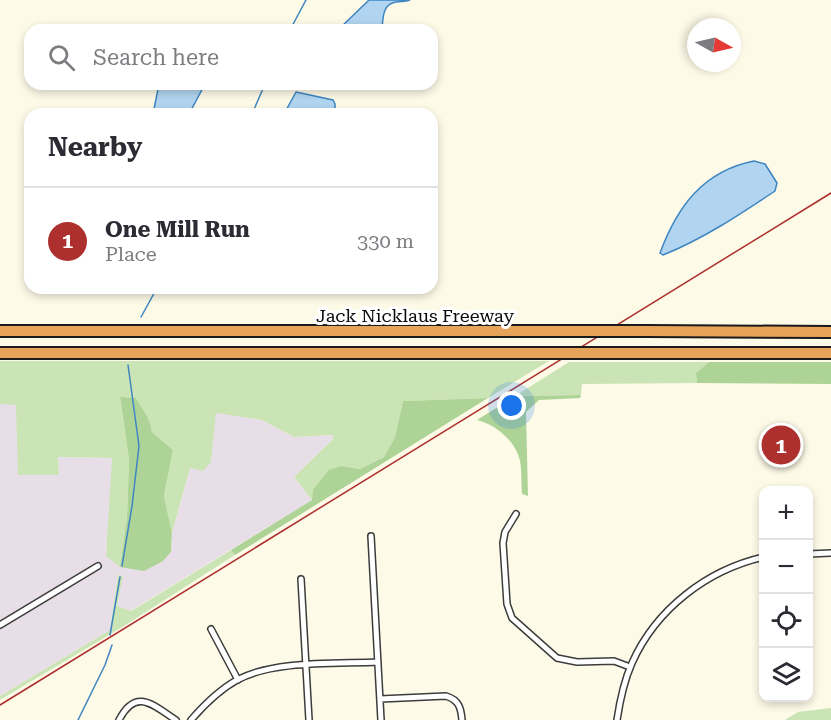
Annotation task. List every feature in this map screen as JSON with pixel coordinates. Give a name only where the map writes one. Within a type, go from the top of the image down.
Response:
[{"type":"highway","name":"Jack Nicklaus Freeway","points":[[0,331],[831,332]]},
{"type":"highway","name":"Jack Nicklaus Freeway","points":[[0,352],[831,353]]},
{"type":"street","points":[[516,514],[503,543],[507,604],[512,618],[557,658],[577,662],[614,661],[630,667]]},
{"type":"street","points":[[371,536],[381,720]]},
{"type":"street","points":[[813,554],[831,554]]},
{"type":"street","points":[[617,720],[630,667],[653,628],[664,615],[686,594],[729,568],[759,559]]},
{"type":"street","points":[[0,625],[98,566]]},
{"type":"street","points":[[301,579],[309,720]]},
{"type":"street","points":[[211,629],[238,680]]},
{"type":"street","points":[[191,720],[216,694],[238,680],[265,670],[306,665],[378,662]]},
{"type":"street","points":[[380,699],[446,696],[455,700],[459,705],[462,720]]},
{"type":"street","points":[[119,720],[129,704],[138,701],[151,704],[176,720]]},
{"type":"shaded area","points":[[0,404],[16,404],[59,475],[58,457],[113,458],[106,556],[112,560],[171,552],[172,533],[190,468],[211,461],[215,412],[262,420],[294,437],[333,435],[333,439],[294,477],[312,500],[130,611],[117,606],[122,576],[118,575],[110,630],[0,696]]},
{"type":"green space","points":[[0,361],[549,361],[488,398],[403,401],[395,437],[384,457],[360,469],[341,466],[312,500],[294,477],[333,439],[333,435],[294,437],[262,420],[216,413],[211,462],[203,471],[190,468],[172,533],[164,496],[173,450],[152,432],[148,419],[136,398],[120,398],[129,460],[127,517],[120,567],[106,556],[112,458],[58,457],[59,475],[18,475],[16,405],[0,404]]},
{"type":"green space","points":[[569,362],[709,362],[696,373],[697,383],[582,384],[581,395],[515,396]]},
{"type":"green space","points":[[709,362],[831,362],[831,384],[697,383],[696,373]]},
{"type":"green space","points":[[581,395],[580,398],[539,400],[526,412],[528,496],[522,494],[520,461],[514,447],[504,434],[491,425],[477,420],[515,396]]},
{"type":"green space","points":[[120,397],[136,398],[148,418],[152,432],[173,450],[164,496],[172,533],[171,552],[163,561],[144,571],[120,567],[127,517],[129,460]]},
{"type":"green space","points":[[488,398],[235,555],[231,550],[312,500],[313,490],[329,470],[341,466],[360,469],[384,457],[395,437],[403,401]]},
{"type":"green space","points":[[231,550],[235,555],[124,626],[0,700],[0,696],[110,630],[118,575],[123,576],[117,606],[131,611]]},
{"type":"green space","points":[[831,708],[831,720],[785,720],[798,712]]},
{"type":"water","points":[[369,0],[410,0],[391,3],[384,13],[383,24],[344,24]]},
{"type":"water","points":[[158,90],[202,90],[192,108],[154,108]]},
{"type":"water","points":[[296,92],[333,100],[335,104],[335,108],[287,108]]},
{"type":"water","points":[[754,161],[765,164],[777,183],[775,191],[707,234],[678,249],[663,255],[660,253],[684,206],[706,182],[736,166]]},
{"type":"waterway","points":[[293,24],[306,0]]},
{"type":"waterway","points":[[255,108],[262,90]]},
{"type":"waterway","points":[[141,317],[154,294]]},
{"type":"waterway","points":[[122,566],[139,446],[128,365]]},
{"type":"waterway","points":[[110,635],[120,577]]},
{"type":"waterway","points":[[78,720],[105,665],[112,645]]},
{"type":"railway","points":[[0,705],[831,193]]},
{"type":"place","name":"One Mill Run","points":[[781,445]]}]
